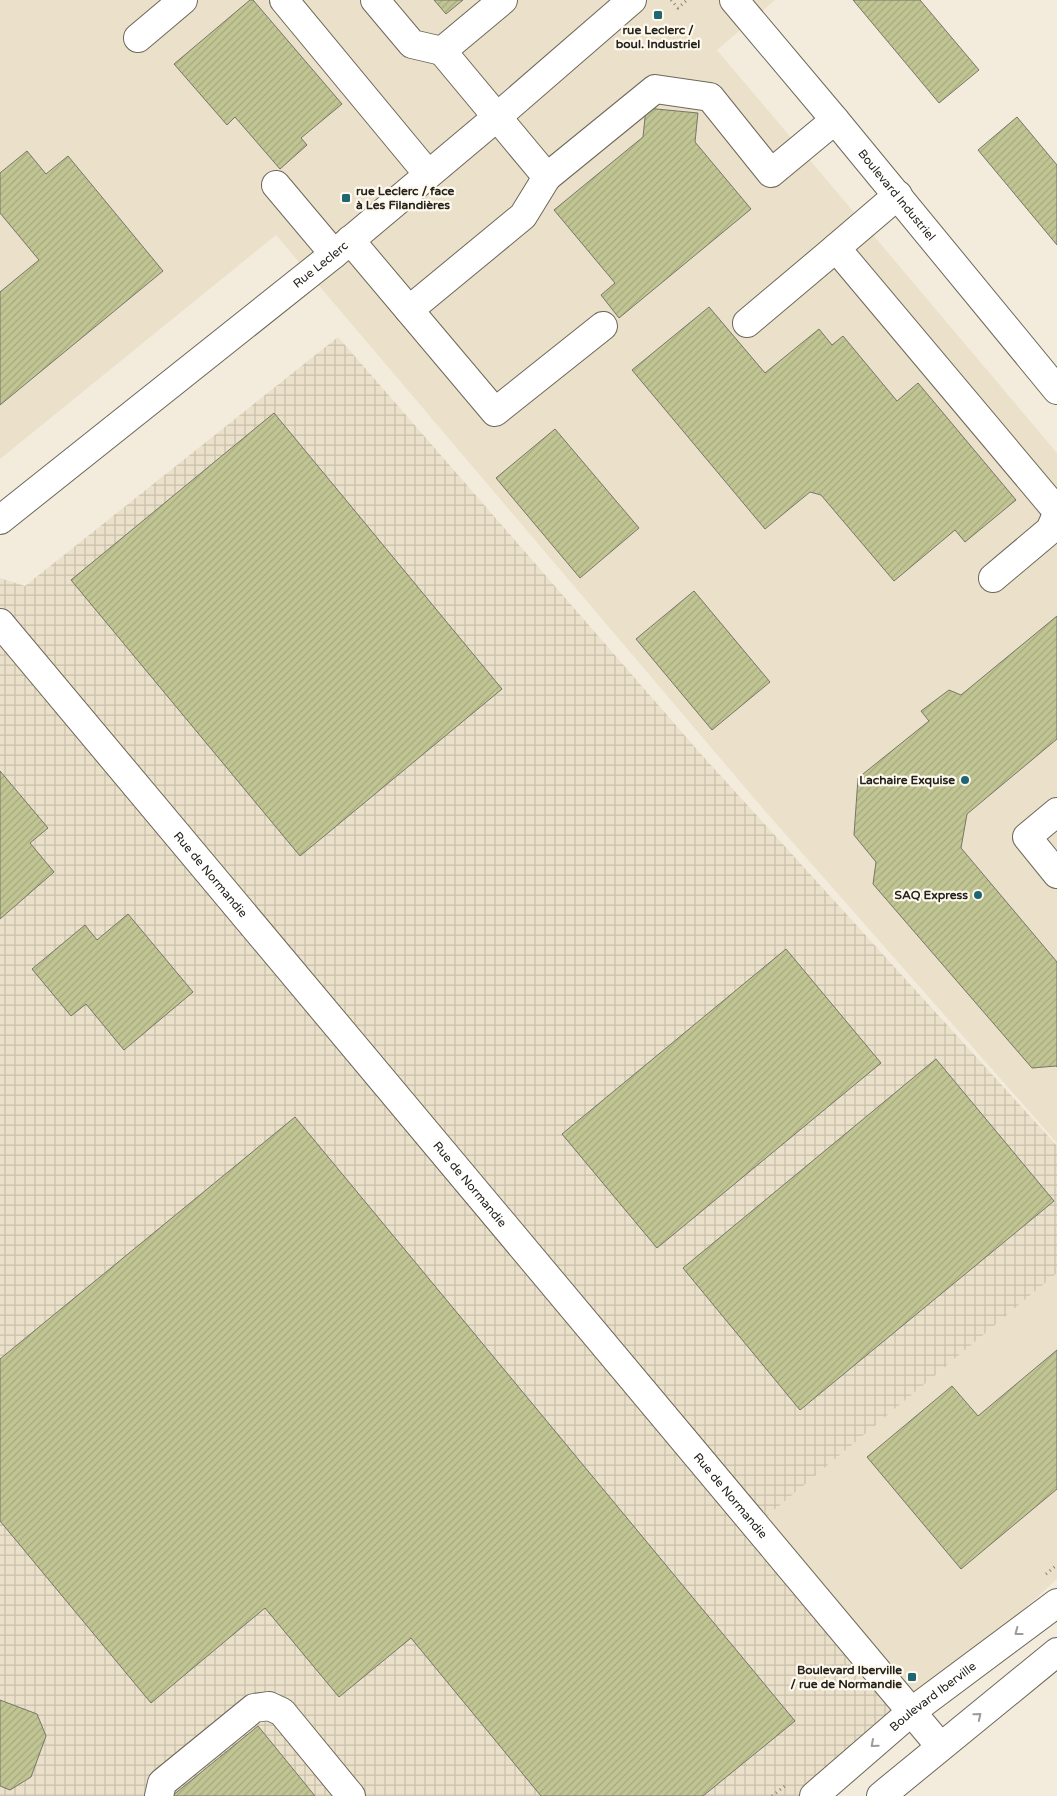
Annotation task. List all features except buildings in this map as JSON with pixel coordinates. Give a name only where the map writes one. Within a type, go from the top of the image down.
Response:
[{"type":"street","points":[[138,38],[184,0]]},
{"type":"street","points":[[284,0],[428,174]]},
{"type":"street","points":[[375,0],[412,44],[442,51],[547,177]]},
{"type":"street","points":[[442,51],[503,0]]},
{"type":"street","name":"Rue Leclerc","points":[[0,520],[342,247],[497,117],[632,0]]},
{"type":"street","name":"Boulevard Industriel","points":[[734,0],[898,195],[1057,390]]},
{"type":"street","points":[[409,310],[523,216],[547,177],[655,88],[710,97],[771,173],[835,120]]},
{"type":"street","points":[[276,185],[409,310],[495,412],[602,326]]},
{"type":"street","points":[[747,323],[898,195]]},
{"type":"street","points":[[836,248],[1057,512],[1050,530],[993,578]]},
{"type":"street","name":"Rue de Normandie","points":[[0,623],[940,1746]]},
{"type":"street","points":[[1057,812],[1027,837],[1057,874]]},
{"type":"street","name":"Boulevard Iberville","points":[[814,1796],[911,1712],[1057,1603]]},
{"type":"street","points":[[881,1796],[1057,1652]]},
{"type":"street","points":[[160,1796],[162,1784],[246,1714],[254,1708],[269,1706],[282,1712],[351,1796]]},
{"type":"path","points":[[671,0],[678,8],[687,0]]},
{"type":"shaded area","points":[[0,0],[775,0],[717,50],[1057,453],[1057,1143],[759,804],[276,235],[0,459]]},
{"type":"shaded area","points":[[338,337],[700,753],[1057,1146],[1057,1273],[755,1526],[911,1712],[805,1796],[0,1796],[0,578],[25,586]]},
{"type":"shaded area","points":[[1057,1273],[1057,1579],[911,1712],[755,1526]]},
{"type":"place","name":"rue Leclerc / boul. Industriel","points":[[658,15]]},
{"type":"place","name":"rue Leclerc / face à Les Filandières","points":[[346,198]]},
{"type":"place","name":"Lachaire Exquise","points":[[965,780]]},
{"type":"place","name":"SAQ Express","points":[[978,895]]},
{"type":"place","name":"Boulevard Iberville / rue de Normandie","points":[[912,1677]]}]
